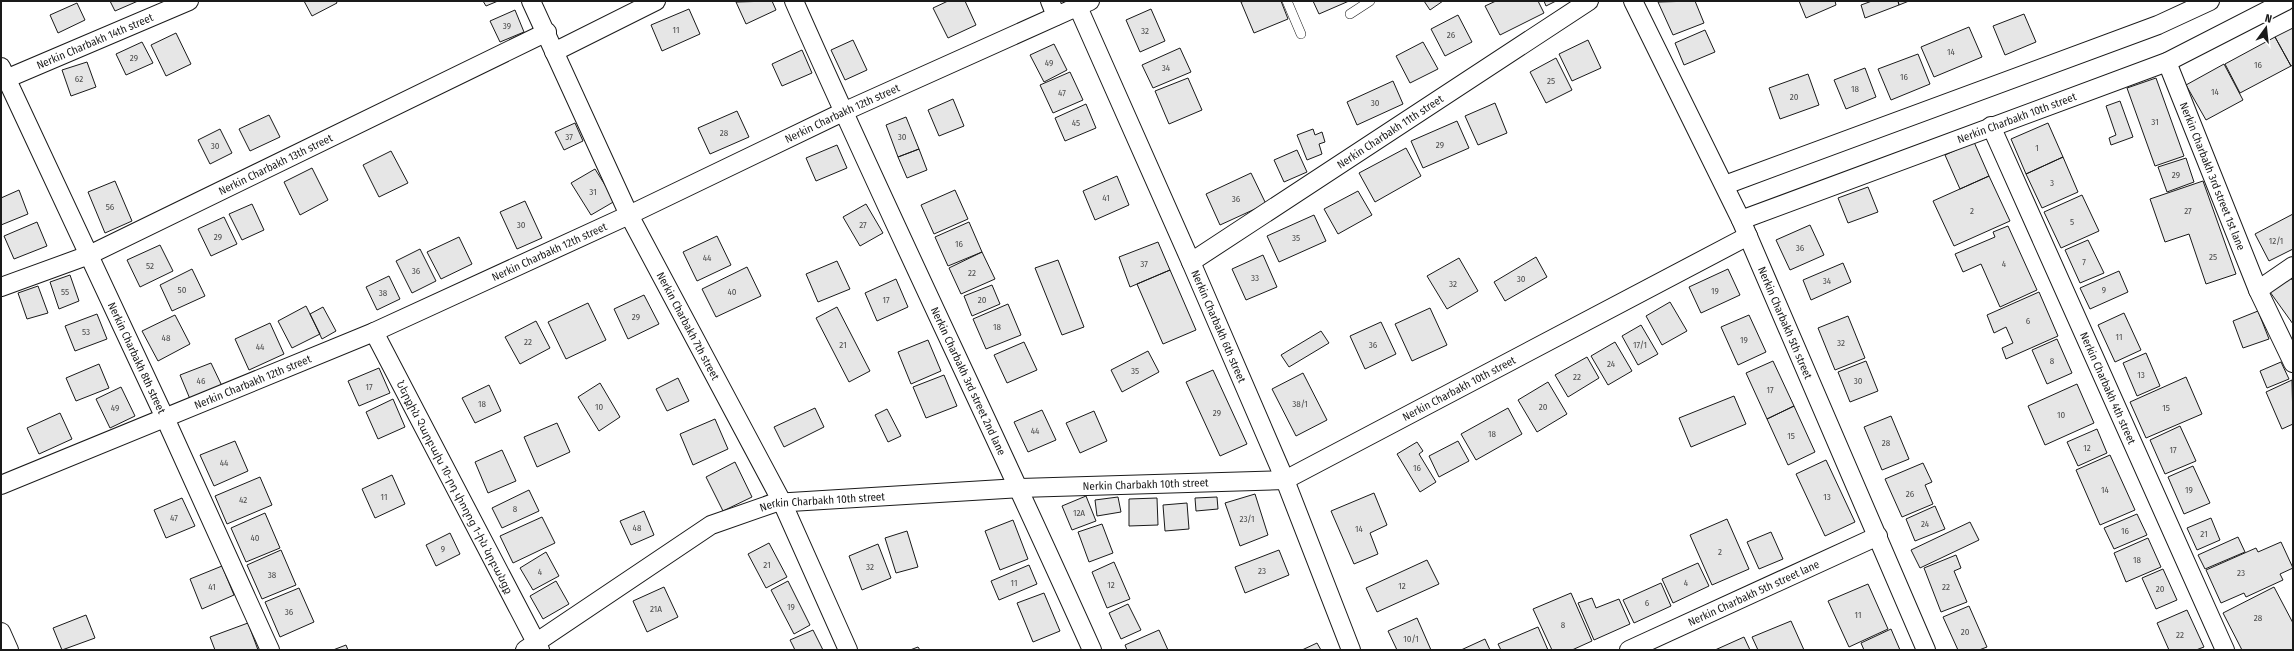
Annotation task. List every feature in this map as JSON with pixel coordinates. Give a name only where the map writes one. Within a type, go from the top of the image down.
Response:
[{"type":"street","name":"Nerkin Charbakh 14th street","points":[[3,75],[189,1]]},
{"type":"street","name":"Nerkin Charbakh 7th street","points":[[531,1],[547,32],[554,52],[629,215],[782,502],[848,650]]},
{"type":"street","points":[[554,52],[656,1]]},
{"type":"street","name":"Nerkin Charbakh 3rd street 2nd lane","points":[[794,1],[843,112],[1020,488],[1092,650]]},
{"type":"street","name":"Nerkin Charbakh 11th street","points":[[1191,262],[1589,1]]},
{"type":"street","name":"Nerkin Charbakh 5th street","points":[[1633,1],[1745,228],[1926,650]]},
{"type":"street","points":[[1725,185],[2158,25],[2210,1]]},
{"type":"street","name":"Nerkin Charbakh 10th street","points":[[533,648],[711,525],[774,503],[1020,488],[1285,480],[1745,228],[1991,126],[2167,62],[2286,1]]},
{"type":"street","name":"Nerkin Charbakh 12th street","points":[[1,485],[374,332],[629,215],[1053,9],[1084,4]]},
{"type":"street","name":"Nerkin Charbakh 6th street","points":[[1084,4],[1191,262],[1285,480],[1351,650]]},
{"type":"street","name":"Nerkin Charbakh 13th street","points":[[1,287],[89,255],[547,32]]},
{"type":"street","name":"Nerkin Charbakh 3rd street 1st lane","points":[[2167,62],[2258,290],[2293,363]]},
{"type":"street","name":"Nerkin Charbakh 8th street","points":[[3,75],[165,418],[270,650]]},
{"type":"street","name":"Nerkin Charbakh 4th street","points":[[1991,126],[2225,650]]},
{"type":"street","points":[[2258,290],[2293,266]]},
{"type":"street","name":"Ներքին Չարբախ 10-րդ փողոց 1-ին նրբանցք","points":[[374,332],[533,648]]},
{"type":"street","name":"Nerkin Charbakh 5th street lane","points":[[1629,650],[1878,536]]},
{"type":"street","points":[[1,632],[9,650]]},
{"type":"lane","points":[[1287,1],[1301,34]]},
{"type":"lane","points":[[1350,14],[1370,1]]},
{"type":"building","points":[[110,1],[138,1],[115,11]]},
{"type":"building","points":[[304,1],[336,1],[337,3],[312,16]]},
{"type":"building","points":[[483,1],[498,1],[486,6]]},
{"type":"building","points":[[772,1],[776,10],[746,24],[736,2]]},
{"type":"building","points":[[948,1],[965,1],[976,25],[948,38],[933,8]]},
{"type":"building","points":[[1281,1],[1288,19],[1254,33],[1241,2]]},
{"type":"building","points":[[1313,1],[1349,1],[1319,14]]},
{"type":"building","points":[[1424,1],[1443,1],[1430,10]]},
{"type":"building","points":[[1496,1],[1538,1],[1544,13],[1500,35],[1485,6]]},
{"type":"building","points":[[1544,1],[1556,1],[1546,6]]},
{"type":"building","points":[[1695,1],[1704,23],[1673,35],[1658,2]]},
{"type":"building","points":[[1799,1],[1835,1],[1836,5],[1806,18]]},
{"type":"building","points":[[1872,1],[1898,1],[1899,5],[1865,18],[1861,5]]},
{"type":"building","points":[[1898,1],[1909,1],[1899,5]]},
{"type":"building","points":[[77,3],[85,20],[58,33],[50,15]]},
{"type":"building","points":[[689,9],[700,34],[662,51],[651,25]]},
{"type":"building","points":[[1151,9],[1165,41],[1140,52],[1126,20]]},
{"type":"building","points":[[515,10],[524,32],[500,42],[490,21]]},
{"type":"building","points":[[2024,14],[2036,42],[2005,55],[1993,26]]},
{"type":"building","points":[[1458,15],[1472,42],[1445,56],[1431,29]]},
{"type":"building","points":[[1969,27],[1982,57],[1934,77],[1921,47]]},
{"type":"building","points":[[2293,28],[2293,65],[2291,66],[2275,37]]},
{"type":"building","points":[[1705,30],[1715,52],[1684,65],[1675,43]]},
{"type":"building","points":[[176,33],[191,64],[166,76],[151,45]]},
{"type":"building","points":[[2275,37],[2291,66],[2240,93],[2225,64]]},
{"type":"building","points":[[853,40],[867,70],[845,80],[831,50]]},
{"type":"building","points":[[1588,40],[1601,68],[1572,81],[1559,54]]},
{"type":"building","points":[[142,42],[153,63],[126,75],[116,54]]},
{"type":"building","points":[[1423,42],[1438,69],[1410,83],[1396,56]]},
{"type":"building","points":[[1054,44],[1067,70],[1044,82],[1030,55]]},
{"type":"building","points":[[1180,48],[1191,72],[1153,88],[1142,65]]},
{"type":"building","points":[[802,50],[812,73],[782,86],[772,64]]},
{"type":"building","points":[[1918,54],[1930,84],[1891,100],[1878,69]]},
{"type":"building","points":[[1556,58],[1572,90],[1546,103],[1530,72]]},
{"type":"building","points":[[87,62],[96,87],[71,96],[62,70]]},
{"type":"building","points":[[2224,64],[2243,100],[2206,120],[2186,85]]},
{"type":"building","points":[[1865,68],[1876,97],[1846,109],[1834,80]]},
{"type":"building","points":[[1070,72],[1083,100],[1053,113],[1040,85]]},
{"type":"building","points":[[1808,74],[1819,105],[1780,119],[1769,88]]},
{"type":"building","points":[[1188,78],[1202,110],[1169,124],[1155,91]]},
{"type":"building","points":[[2156,78],[2184,156],[2155,166],[2127,88]]},
{"type":"building","points":[[1393,81],[1403,104],[1357,125],[1347,102]]},
{"type":"building","points":[[953,99],[964,126],[939,136],[928,110]]},
{"type":"building","points":[[2120,101],[2133,137],[2111,145],[2109,138],[2116,135],[2106,106]]},
{"type":"building","points":[[1495,103],[1507,133],[1478,145],[1465,116]]},
{"type":"building","points":[[1086,104],[1096,128],[1065,141],[1055,118]]},
{"type":"building","points":[[737,111],[749,137],[710,154],[698,128]]},
{"type":"building","points":[[269,115],[280,137],[250,151],[239,129]]},
{"type":"building","points":[[906,117],[919,149],[898,157],[886,125]]},
{"type":"building","points":[[1457,121],[1469,148],[1423,168],[1411,141]]},
{"type":"building","points":[[575,123],[583,141],[564,150],[555,132]]},
{"type":"building","points":[[2048,123],[2063,157],[2026,174],[2011,139]]},
{"type":"building","points":[[220,129],[232,153],[210,164],[198,140]]},
{"type":"building","points":[[1313,129],[1315,135],[1322,132],[1325,142],[1319,144],[1322,154],[1307,160],[1297,135]]},
{"type":"building","points":[[1974,142],[1989,176],[1960,189],[1945,155]]},
{"type":"building","points":[[837,145],[847,168],[816,181],[806,158]]},
{"type":"building","points":[[1406,148],[1421,176],[1375,202],[1359,173]]},
{"type":"building","points":[[919,149],[927,170],[907,178],[898,157]]},
{"type":"building","points":[[1297,150],[1307,172],[1284,182],[1274,160]]},
{"type":"building","points":[[391,151],[408,183],[379,197],[363,165]]},
{"type":"building","points":[[2063,157],[2078,192],[2042,208],[2026,174]]},
{"type":"building","points":[[2186,158],[2194,182],[2167,192],[2158,167]]},
{"type":"building","points":[[312,168],[328,200],[300,215],[284,182]]},
{"type":"building","points":[[595,169],[615,201],[591,215],[571,183]]},
{"type":"building","points":[[1251,173],[1266,204],[1220,225],[1206,194]]},
{"type":"building","points":[[1117,176],[1129,205],[1095,220],[1083,191]]},
{"type":"building","points":[[1989,176],[2010,221],[1954,246],[1933,201]]},
{"type":"building","points":[[115,181],[132,221],[105,233],[88,192]]},
{"type":"building","points":[[2203,181],[2236,274],[2206,284],[2189,234],[2165,242],[2150,199]]},
{"type":"building","points":[[1868,187],[1878,212],[1848,223],[1838,198]]},
{"type":"building","points":[[19,190],[28,214],[1,225],[1,198]]},
{"type":"building","points":[[955,190],[968,219],[934,234],[921,205]]},
{"type":"building","points":[[1358,191],[1372,215],[1338,234],[1324,209]]},
{"type":"building","points":[[2082,195],[2099,231],[2061,248],[2044,212]]},
{"type":"building","points":[[525,201],[542,238],[517,249],[500,212]]},
{"type":"building","points":[[252,204],[264,230],[242,240],[229,214]]},
{"type":"building","points":[[866,204],[883,233],[860,246],[843,217]]},
{"type":"building","points":[[2293,214],[2293,249],[2269,261],[2255,234]]},
{"type":"building","points":[[1314,215],[1326,241],[1279,262],[1267,236]]},
{"type":"building","points":[[224,217],[237,244],[211,256],[198,229]]},
{"type":"building","points":[[37,222],[47,246],[14,259],[4,236]]},
{"type":"building","points":[[969,222],[982,252],[948,266],[935,237]]},
{"type":"building","points":[[1810,225],[1824,255],[1790,270],[1776,240]]},
{"type":"building","points":[[2008,226],[2037,290],[2000,307],[1981,264],[1963,272],[1955,254],[1995,237],[1993,232]]},
{"type":"building","points":[[717,236],[731,265],[697,281],[683,252]]},
{"type":"building","points":[[459,237],[472,264],[441,279],[427,252]]},
{"type":"building","points":[[2088,240],[2104,273],[2080,283],[2065,250]]},
{"type":"building","points":[[1158,242],[1170,270],[1130,287],[1119,257]]},
{"type":"building","points":[[160,245],[173,271],[140,287],[127,260]]},
{"type":"building","points":[[420,249],[436,281],[412,293],[396,261]]},
{"type":"building","points":[[982,252],[995,279],[961,294],[949,268]]},
{"type":"building","points":[[1263,255],[1277,287],[1246,300],[1232,269]]},
{"type":"building","points":[[1536,257],[1547,277],[1505,301],[1494,282]]},
{"type":"building","points":[[1459,258],[1478,291],[1447,309],[1427,276]]},
{"type":"building","points":[[1058,260],[1084,327],[1062,335],[1035,268]]},
{"type":"building","points":[[837,261],[850,289],[818,302],[806,274]]},
{"type":"building","points":[[1843,263],[1851,282],[1811,300],[1803,280]]},
{"type":"building","points":[[747,267],[761,296],[716,317],[702,289]]},
{"type":"building","points":[[192,269],[205,296],[172,311],[160,285]]},
{"type":"building","points":[[1728,269],[1740,295],[1701,313],[1689,287]]},
{"type":"building","points":[[1170,270],[1196,330],[1163,344],[1137,284]]},
{"type":"building","points":[[2119,271],[2128,292],[2090,309],[2080,288]]},
{"type":"building","points":[[70,275],[79,301],[59,309],[50,282]]},
{"type":"building","points":[[389,276],[400,299],[377,310],[366,287]]},
{"type":"building","points":[[2290,277],[2293,281],[2293,324],[2270,292]]},
{"type":"building","points":[[896,279],[908,307],[877,321],[865,293]]},
{"type":"building","points":[[992,285],[1000,304],[972,316],[964,296]]},
{"type":"building","points":[[38,286],[48,313],[27,319],[18,293]]},
{"type":"building","points":[[2039,292],[2058,336],[2006,359],[2002,348],[2013,343],[2006,327],[1994,333],[1987,315]]},
{"type":"building","points":[[644,295],[659,324],[628,339],[614,309]]},
{"type":"building","points":[[1670,302],[1687,331],[1662,345],[1646,316]]},
{"type":"building","points":[[588,303],[606,340],[566,359],[548,322]]},
{"type":"building","points":[[1008,304],[1021,335],[986,349],[973,319]]},
{"type":"building","points":[[306,306],[320,334],[292,348],[278,321]]},
{"type":"building","points":[[323,307],[336,331],[322,339],[310,314]]},
{"type":"building","points":[[837,307],[870,371],[849,382],[816,318]]},
{"type":"building","points":[[1430,308],[1447,345],[1412,361],[1395,324]]},
{"type":"building","points":[[2258,311],[2269,339],[2243,348],[2233,321]]},
{"type":"building","points":[[2124,313],[2141,350],[2115,362],[2098,325]]},
{"type":"building","points":[[97,314],[107,339],[75,351],[65,326]]},
{"type":"building","points":[[175,315],[190,344],[158,361],[142,331]]},
{"type":"building","points":[[1749,315],[1766,352],[1738,365],[1721,327]]},
{"type":"building","points":[[1848,316],[1865,358],[1835,370],[1818,328]]},
{"type":"building","points":[[536,321],[550,348],[520,364],[505,337]]},
{"type":"building","points":[[1381,322],[1396,354],[1365,369],[1350,336]]},
{"type":"building","points":[[270,323],[284,354],[249,370],[235,339]]},
{"type":"building","points":[[1641,325],[1658,354],[1638,365],[1622,336]]},
{"type":"building","points":[[1321,331],[1329,343],[1289,367],[1281,355]]},
{"type":"building","points":[[2057,339],[2072,373],[2047,384],[2032,350]]},
{"type":"building","points":[[928,340],[941,371],[911,384],[898,352]]},
{"type":"building","points":[[1024,342],[1037,370],[1007,383],[994,355]]},
{"type":"building","points":[[1615,342],[1632,371],[1608,385],[1591,356]]},
{"type":"building","points":[[1148,351],[1159,372],[1122,392],[1111,370]]},
{"type":"building","points":[[2146,353],[2160,386],[2137,396],[2123,363]]},
{"type":"building","points":[[1587,357],[1599,378],[1568,397],[1555,375]]},
{"type":"building","points":[[1773,361],[1794,406],[1767,419],[1746,373]]},
{"type":"building","points":[[1866,361],[1878,391],[1850,402],[1838,372]]},
{"type":"building","points":[[2281,362],[2289,379],[2267,388],[2260,371]]},
{"type":"building","points":[[211,363],[222,386],[190,399],[180,375]]},
{"type":"building","points":[[99,364],[109,388],[76,401],[66,378]]},
{"type":"building","points":[[379,368],[390,393],[359,406],[348,381]]},
{"type":"building","points":[[1213,370],[1247,444],[1220,456],[1186,382]]},
{"type":"building","points":[[1303,373],[1327,420],[1296,436],[1272,389]]},
{"type":"building","points":[[944,375],[957,406],[926,418],[913,387]]},
{"type":"building","points":[[2186,377],[2202,414],[2146,438],[2130,402]]},
{"type":"building","points":[[678,378],[689,401],[667,411],[656,389]]},
{"type":"building","points":[[2292,380],[2293,424],[2282,429],[2266,392]]},
{"type":"building","points":[[1548,382],[1567,414],[1537,432],[1518,400]]},
{"type":"building","points":[[600,383],[620,417],[599,431],[578,397]]},
{"type":"building","points":[[2077,384],[2094,423],[2045,445],[2028,406]]},
{"type":"building","points":[[489,385],[501,411],[475,423],[462,398]]},
{"type":"building","points":[[121,387],[135,416],[110,428],[96,399]]},
{"type":"building","points":[[1734,396],[1746,424],[1691,447],[1679,418]]},
{"type":"building","points":[[393,399],[405,427],[378,439],[366,412]]},
{"type":"building","points":[[1794,406],[1815,452],[1788,465],[1767,419]]},
{"type":"building","points":[[815,408],[824,427],[784,447],[774,427]]},
{"type":"building","points":[[1508,408],[1522,434],[1476,460],[1461,434]]},
{"type":"building","points":[[887,409],[901,436],[888,442],[875,415]]},
{"type":"building","points":[[1042,410],[1056,440],[1028,452],[1014,422]]},
{"type":"building","points":[[1094,411],[1107,441],[1080,453],[1066,423]]},
{"type":"building","points":[[60,413],[72,439],[39,454],[27,428]]},
{"type":"building","points":[[1891,416],[1909,459],[1882,470],[1864,427]]},
{"type":"building","points":[[715,419],[728,449],[693,465],[680,434]]},
{"type":"building","points":[[557,423],[570,452],[537,467],[524,437]]},
{"type":"building","points":[[2180,426],[2196,461],[2165,474],[2150,440]]},
{"type":"building","points":[[2097,429],[2107,453],[2078,466],[2067,442]]},
{"type":"building","points":[[235,441],[248,471],[214,486],[200,455]]},
{"type":"building","points":[[1458,441],[1469,461],[1439,477],[1429,456]]},
{"type":"building","points":[[1417,442],[1423,451],[1419,454],[1436,482],[1420,492],[1397,454]]},
{"type":"building","points":[[502,450],[516,481],[488,493],[475,462]]},
{"type":"building","points":[[2110,455],[2135,510],[2100,525],[2076,470]]},
{"type":"building","points":[[1826,460],[1855,522],[1825,536],[1796,474]]},
{"type":"building","points":[[735,462],[752,497],[723,511],[706,477]]},
{"type":"building","points":[[1923,463],[1932,482],[1925,485],[1933,504],[1902,517],[1885,479]]},
{"type":"building","points":[[2193,466],[2210,503],[2184,514],[2168,477]]},
{"type":"building","points":[[392,475],[405,504],[375,518],[362,489]]},
{"type":"building","points":[[260,477],[272,505],[227,524],[215,496]]},
{"type":"building","points":[[529,490],[539,511],[502,528],[492,508]]},
{"type":"building","points":[[1374,493],[1387,525],[1370,533],[1378,554],[1354,564],[1331,511]]},
{"type":"building","points":[[1255,494],[1268,535],[1240,546],[1225,503]]},
{"type":"building","points":[[1086,496],[1096,521],[1072,530],[1062,506]]},
{"type":"building","points":[[1118,497],[1121,512],[1097,516],[1095,500]]},
{"type":"building","points":[[1217,497],[1218,509],[1196,511],[1195,498]]},
{"type":"building","points":[[182,498],[195,526],[166,538],[154,510]]},
{"type":"building","points":[[1157,498],[1158,525],[1129,526],[1129,499]]},
{"type":"building","points":[[1187,503],[1189,529],[1165,531],[1163,505]]},
{"type":"building","points":[[1935,506],[1945,529],[1915,541],[1906,519]]},
{"type":"building","points":[[644,511],[654,535],[631,545],[620,521]]},
{"type":"building","points":[[265,513],[280,548],[246,562],[231,528]]},
{"type":"building","points":[[2137,514],[2147,535],[2114,549],[2104,528]]},
{"type":"building","points":[[542,517],[555,543],[513,563],[500,536]]},
{"type":"building","points":[[2211,518],[2220,540],[2197,550],[2187,528]]},
{"type":"building","points":[[1727,519],[1749,569],[1712,585],[1690,535]]},
{"type":"building","points":[[1013,520],[1028,559],[1000,570],[985,531]]},
{"type":"building","points":[[1970,522],[1979,540],[1920,568],[1911,550]]},
{"type":"building","points":[[1102,524],[1113,553],[1089,562],[1078,532]]},
{"type":"building","points":[[907,531],[918,567],[896,573],[885,538]]},
{"type":"building","points":[[1771,532],[1783,559],[1759,569],[1747,542]]},
{"type":"building","points":[[450,533],[460,554],[436,566],[426,545]]},
{"type":"building","points":[[2238,537],[2245,552],[2205,569],[2198,555]]},
{"type":"building","points":[[2148,538],[2161,567],[2126,582],[2114,553]]},
{"type":"building","points":[[2281,542],[2293,568],[2280,574],[2283,580],[2246,597],[2244,593],[2221,603],[2206,570],[2256,548],[2258,552]]},
{"type":"building","points":[[769,543],[787,577],[766,588],[748,554]]},
{"type":"building","points":[[878,544],[891,578],[862,590],[849,556]]},
{"type":"building","points":[[281,550],[296,585],[262,599],[247,565]]},
{"type":"building","points":[[1279,550],[1289,575],[1245,593],[1235,567]]},
{"type":"building","points":[[546,552],[559,576],[533,590],[520,568]]},
{"type":"building","points":[[1956,555],[1961,568],[1954,571],[1967,602],[1941,612],[1924,568]]},
{"type":"building","points":[[1427,560],[1439,584],[1377,612],[1366,588]]},
{"type":"building","points":[[1114,562],[1130,599],[1107,608],[1092,572]]},
{"type":"building","points":[[1698,563],[1709,586],[1673,603],[1662,579]]},
{"type":"building","points":[[1029,565],[1037,584],[999,600],[991,581]]},
{"type":"building","points":[[222,566],[234,595],[202,609],[190,579]]},
{"type":"building","points":[[2163,569],[2177,600],[2156,609],[2142,578]]},
{"type":"building","points":[[556,581],[569,604],[543,619],[530,596]]},
{"type":"building","points":[[788,581],[810,625],[794,634],[771,590]]},
{"type":"building","points":[[1661,583],[1671,606],[1634,623],[1623,600]]},
{"type":"building","points":[[1868,584],[1888,629],[1849,647],[1828,601]]},
{"type":"building","points":[[664,587],[678,617],[647,632],[633,601]]},
{"type":"building","points":[[2274,587],[2293,623],[2293,650],[2242,650],[2223,613]]},
{"type":"building","points":[[299,588],[314,622],[280,637],[265,602]]},
{"type":"building","points":[[1044,593],[1060,631],[1033,642],[1017,603]]},
{"type":"building","points":[[1571,593],[1592,641],[1572,650],[1552,650],[1533,609]]},
{"type":"building","points":[[1592,598],[1596,608],[1619,599],[1630,624],[1594,640],[1578,603]]},
{"type":"building","points":[[1128,604],[1141,630],[1121,639],[1109,613]]},
{"type":"building","points":[[1969,606],[1987,647],[1979,650],[1958,650],[1943,617]]},
{"type":"building","points":[[2187,610],[2204,647],[2196,650],[2169,650],[2157,623]]},
{"type":"building","points":[[86,615],[95,638],[62,650],[53,628]]},
{"type":"building","points":[[1417,618],[1431,650],[1397,650],[1388,631]]},
{"type":"building","points":[[1791,621],[1804,650],[1758,650],[1752,637]]},
{"type":"building","points":[[248,623],[258,650],[215,650],[210,637]]},
{"type":"building","points":[[1538,627],[1548,650],[1501,650],[1498,644]]},
{"type":"building","points":[[1891,629],[1900,650],[1864,650],[1861,643]]},
{"type":"building","points":[[813,630],[823,650],[795,650],[790,640]]},
{"type":"building","points":[[1159,630],[1168,650],[1127,650],[1125,645]]},
{"type":"building","points":[[1744,637],[1750,650],[1715,650]]},
{"type":"building","points":[[1485,639],[1490,650],[1461,650]]},
{"type":"building","points":[[1317,643],[1321,650],[1302,650]]},
{"type":"building","points":[[346,645],[348,650],[333,650]]},
{"type":"building","points":[[918,647],[920,650],[910,650]]}]
